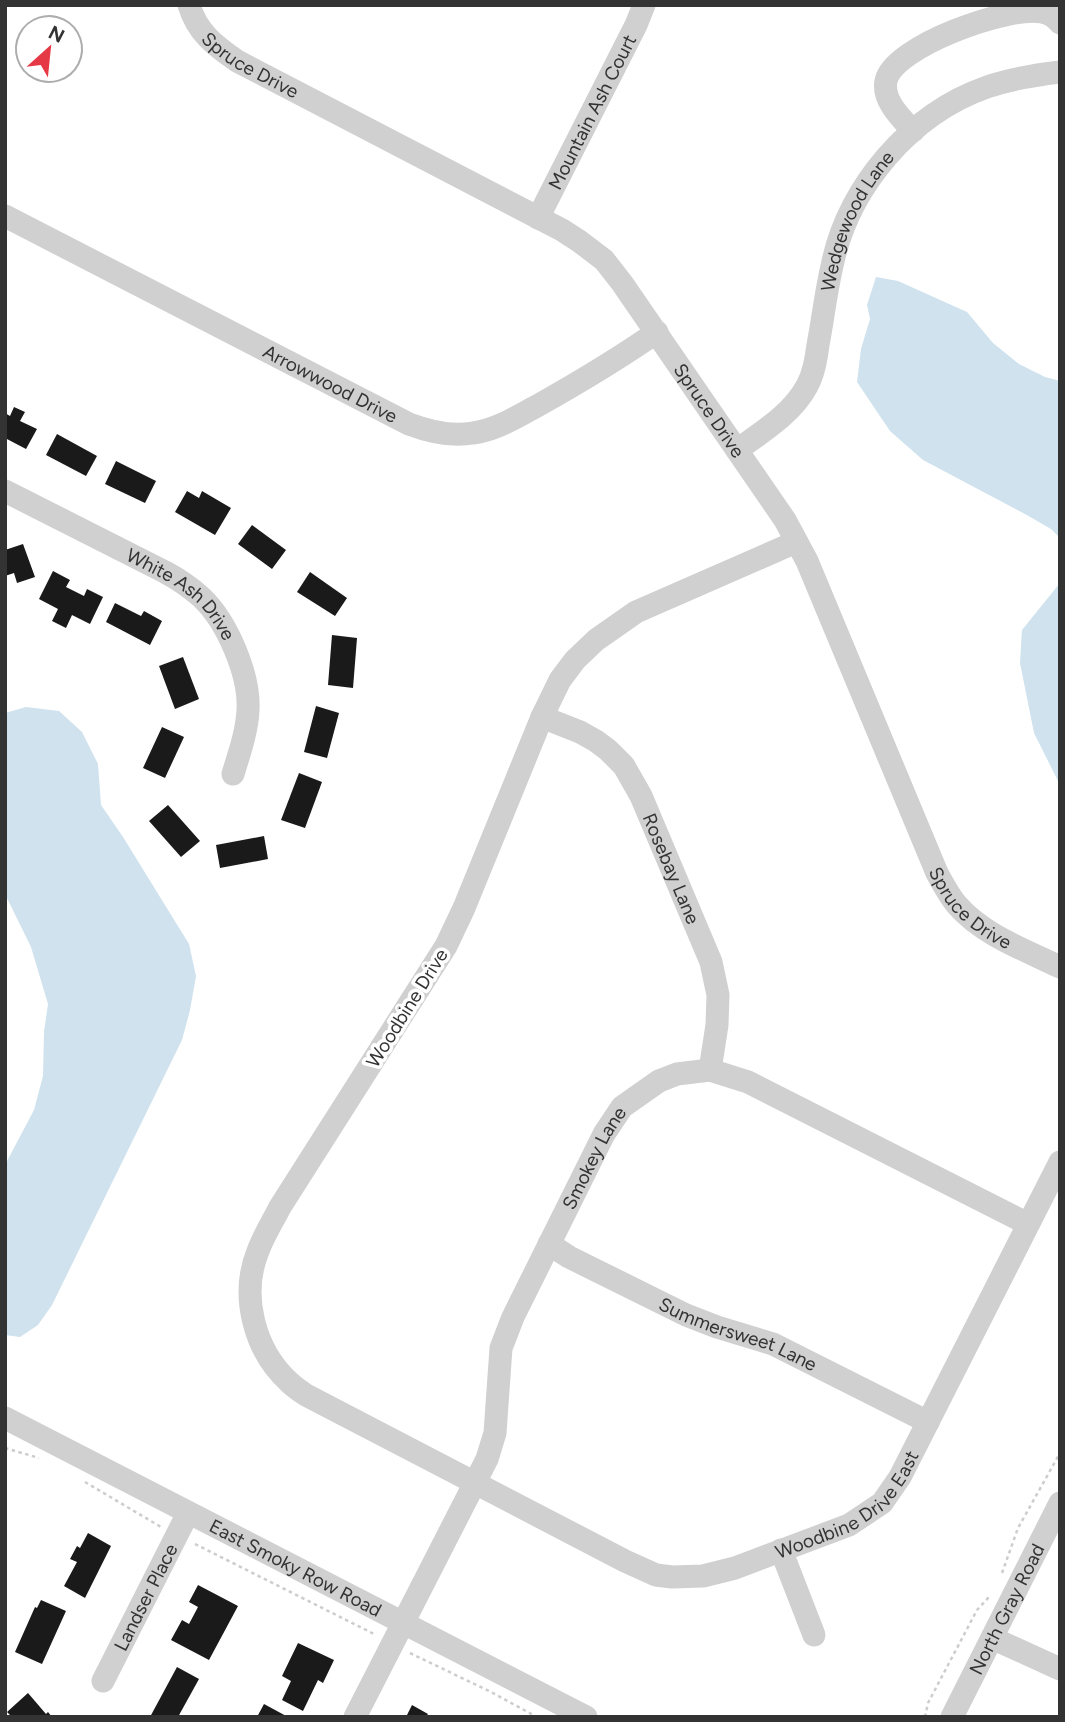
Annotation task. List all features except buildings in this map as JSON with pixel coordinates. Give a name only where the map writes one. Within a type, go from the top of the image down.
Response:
[{"type":"street","name":"Spruce Drive","points":[[188,5],[200,29],[213,45],[237,61],[538,218],[579,241],[604,260],[657,332],[785,520],[817,582],[937,873],[948,892],[956,904],[978,925],[1060,967]]},
{"type":"street","name":"Mountain Ash Court","points":[[538,218],[645,5]]},
{"type":"street","points":[[913,131],[893,108],[886,89],[889,72],[906,56],[947,34],[1007,14],[1042,12],[1060,23]]},
{"type":"street","name":"Wedgewood Lane","points":[[737,450],[779,419],[806,388],[814,366],[832,264],[847,218],[877,169],[913,131],[957,101],[986,87],[1013,79],[1060,72]]},
{"type":"street","name":"Arrowwood Drive","points":[[5,216],[409,424],[429,431],[470,434],[489,430],[577,384],[657,332]]},
{"type":"street","name":"White Ash Drive","points":[[5,491],[165,572],[203,598],[217,616],[235,649],[244,674],[248,709],[233,774]]},
{"type":"street","name":"Woodbine Drive","points":[[476,1484],[306,1395],[288,1381],[272,1364],[256,1331],[251,1312],[250,1289],[257,1252],[280,1207],[446,946],[542,717],[560,680],[575,660],[596,639],[636,612],[796,542]]},
{"type":"street","name":"Rosebay Lane","points":[[542,717],[579,732],[608,750],[624,766],[641,796],[711,962],[718,995],[717,1025],[710,1070]]},
{"type":"street","name":"Smokey Lane","points":[[355,1717],[487,1459],[495,1433],[501,1348],[548,1244],[604,1134],[622,1107],[659,1081],[677,1074],[710,1070],[748,1082],[1028,1224]]},
{"type":"street","name":"Woodbine Drive East","points":[[476,1484],[656,1575],[703,1576],[734,1568],[849,1525],[882,1503],[900,1476],[1060,1162]]},
{"type":"street","name":"Summersweet Lane","points":[[548,1244],[686,1315],[773,1344],[928,1422]]},
{"type":"street","name":"East Smoky Row Road","points":[[5,1418],[586,1717]]},
{"type":"street","name":"North Gray Road","points":[[952,1717],[1060,1503]]},
{"type":"street","name":"Landser Place","points":[[103,1681],[188,1513]]},
{"type":"street","points":[[781,1550],[814,1635]]},
{"type":"street","points":[[992,1638],[1060,1669]]},
{"type":"path","points":[[5,1448],[49,1462]]},
{"type":"path","points":[[999,1581],[1018,1528],[1060,1453]]},
{"type":"path","points":[[79,1479],[164,1530]]},
{"type":"path","points":[[189,1541],[537,1717]]},
{"type":"path","points":[[925,1717],[928,1703],[977,1610],[994,1591]]},
{"type":"water","points":[[876,277],[898,281],[967,312],[993,343],[1019,364],[1060,381],[1060,538],[1051,529],[1025,514],[923,460],[890,431],[857,382],[861,349],[870,319],[867,305]]},
{"type":"water","points":[[1060,583],[1060,785],[1034,733],[1020,663],[1022,630]]},
{"type":"water","points":[[26,707],[59,711],[82,732],[98,764],[101,805],[189,944],[196,976],[182,1040],[52,1305],[38,1325],[20,1337],[5,1335],[5,1165],[34,1110],[43,1076],[48,1004],[31,947],[5,894],[5,713]]}]
